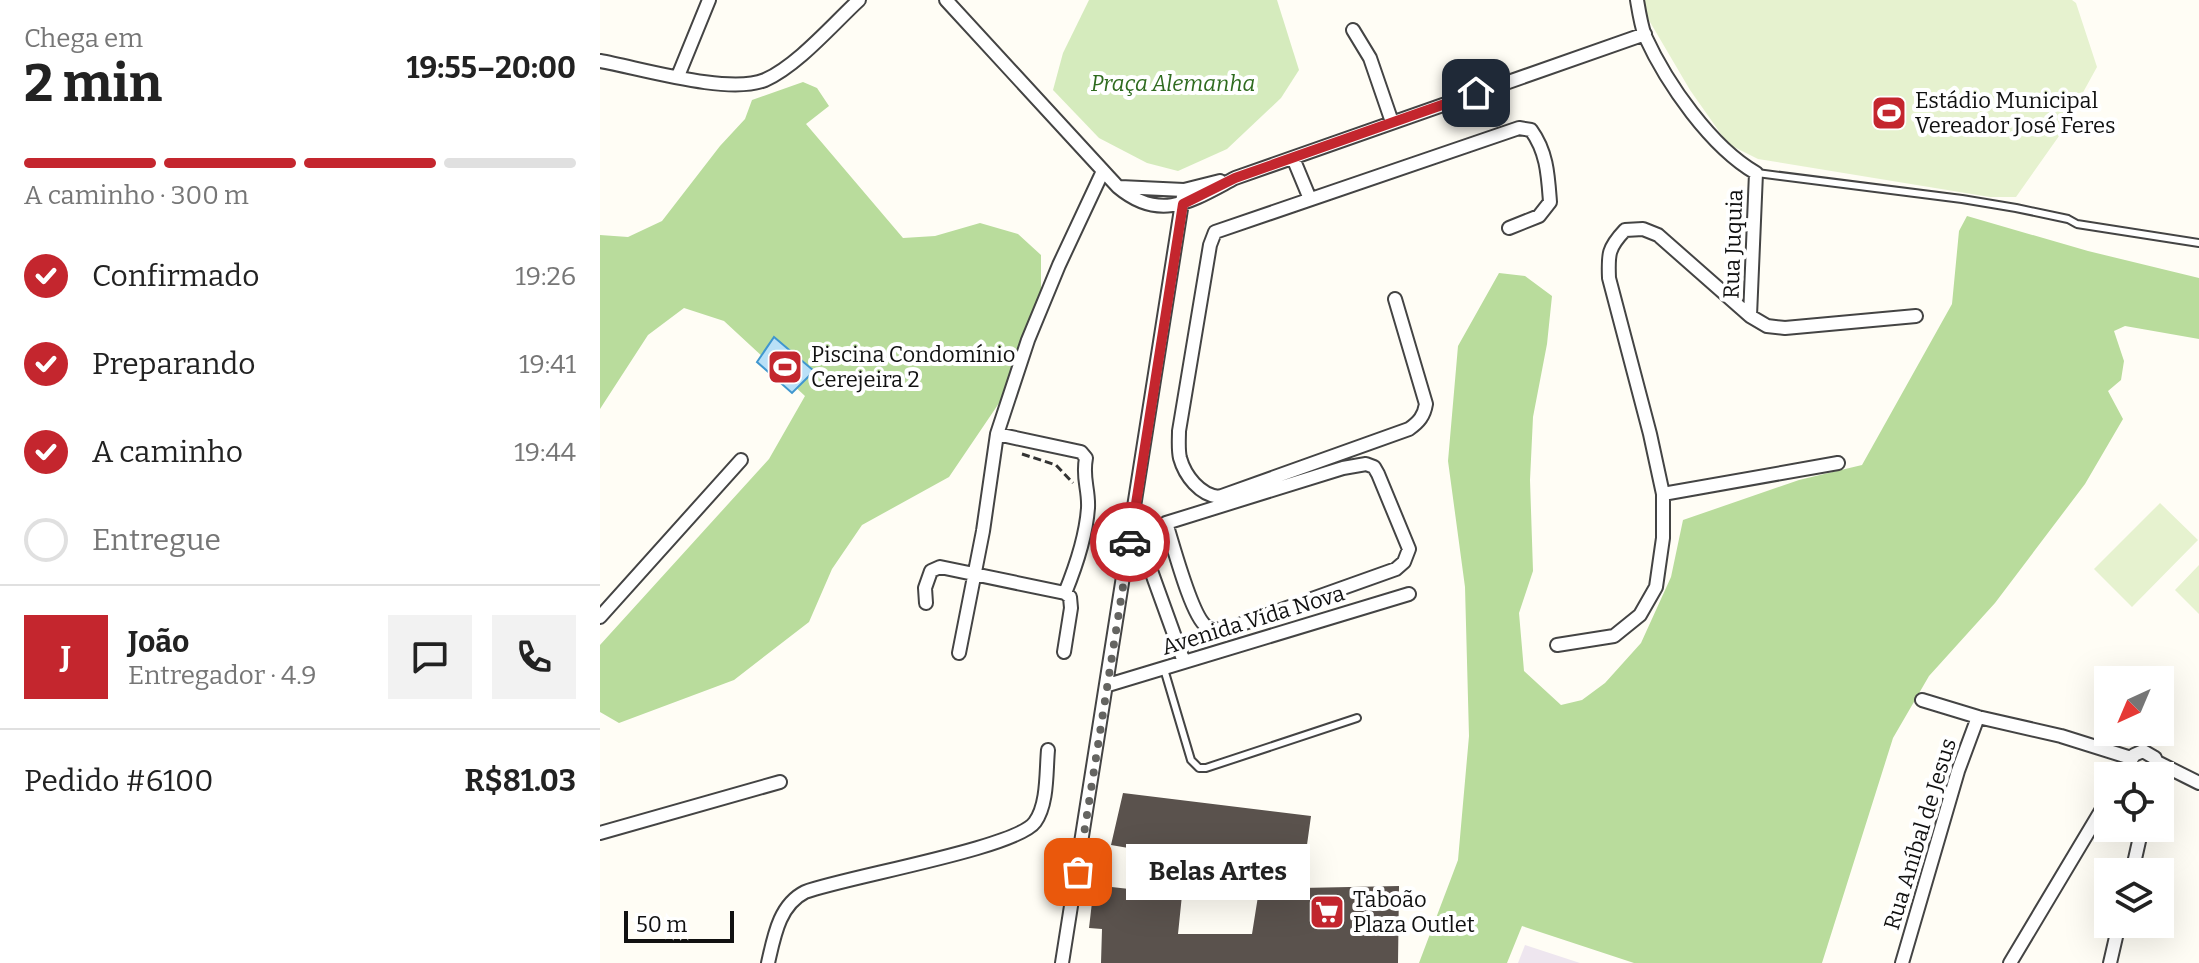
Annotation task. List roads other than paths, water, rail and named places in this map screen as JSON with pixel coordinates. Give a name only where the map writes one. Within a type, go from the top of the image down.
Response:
[{"type":"street","points":[[678,76],[709,0]]},
{"type":"street","points":[[600,61],[730,85],[763,81],[804,52],[859,0]]},
{"type":"street","points":[[946,0],[1130,197],[1147,205],[1183,204],[1235,178]]},
{"type":"street","points":[[1637,0],[1645,34],[1676,88],[1716,144],[1756,173]]},
{"type":"street","points":[[1353,30],[1370,58],[1392,122]]},
{"type":"street","points":[[1118,187],[1184,190],[1235,178],[1645,34]]},
{"type":"street","points":[[1395,299],[1426,404],[1424,415],[1417,423],[1409,429],[1219,497],[1208,496],[1195,485],[1179,456],[1179,431],[1212,238],[1223,228],[1519,128],[1531,130],[1539,141],[1546,161],[1550,202],[1539,216],[1509,228]]},
{"type":"street","points":[[1293,158],[1310,199]]},
{"type":"street","points":[[959,653],[983,531],[997,434],[1028,340],[1103,171]]},
{"type":"street","name":"Rua Juquia","points":[[1750,316],[1756,173]]},
{"type":"street","points":[[1062,963],[1184,190]]},
{"type":"street","points":[[1557,645],[1614,636],[1640,615],[1656,587],[1663,538],[1663,494],[1609,278],[1608,255],[1614,241],[1625,230],[1643,229],[1658,235],[1750,316],[1767,326],[1785,328],[1916,316]]},
{"type":"street","points":[[997,434],[1081,452],[1086,458],[1083,479],[1088,506],[1085,531],[1065,593]]},
{"type":"street","points":[[600,617],[741,460]]},
{"type":"street","points":[[1663,494],[1838,463]]},
{"type":"street","points":[[1166,523],[1194,609],[1205,625],[1216,630],[1225,630],[1396,569],[1404,562],[1409,549],[1378,474],[1374,467],[1366,464],[1343,468],[1166,523],[1148,537],[1145,554],[1184,662]]},
{"type":"street","points":[[926,603],[925,588],[931,571],[940,567],[1065,593],[1070,597],[1071,608],[1064,652]]},
{"type":"street","name":"Avenida Vida Nova","points":[[1108,685],[1409,594]]},
{"type":"street","points":[[1922,700],[1978,717],[2061,736],[2115,762]]},
{"type":"street","name":"Rua Aníbal de Jesus","points":[[1902,963],[1958,771],[1978,717]]},
{"type":"street","points":[[768,963],[782,916],[797,896],[819,887],[990,844],[1027,830],[1040,813],[1048,750]]},
{"type":"street","points":[[2134,762],[2143,751],[2152,754],[2157,762]]},
{"type":"street","points":[[2174,770],[2199,783]]},
{"type":"street","points":[[600,833],[780,782]]},
{"type":"street","points":[[2010,963],[2094,822]]},
{"type":"street","points":[[2110,963],[2116,938]]},
{"type":"lane","points":[[1756,173],[2016,208],[2068,219],[2077,224],[2199,243]]},
{"type":"lane","points":[[1164,668],[1191,760],[1199,768],[1357,718]]},
{"type":"water","name":"Piscina Condomínio Cerejeira 2","points":[[774,337],[814,371],[792,393],[757,362]]},
{"type":"place","name":"Estádio Municipal Vereador José Feres","points":[[1889,113]]},
{"type":"place","name":"Piscina Condomínio Cerejeira 2","points":[[785,367]]},
{"type":"place","name":"Belas Artes","points":[[1078,872]]},
{"type":"place","name":"Taboão Plaza Outlet","points":[[1327,912]]},
{"type":"park label","name":"Praça Alemanha","points":[[1173,83]]}]
